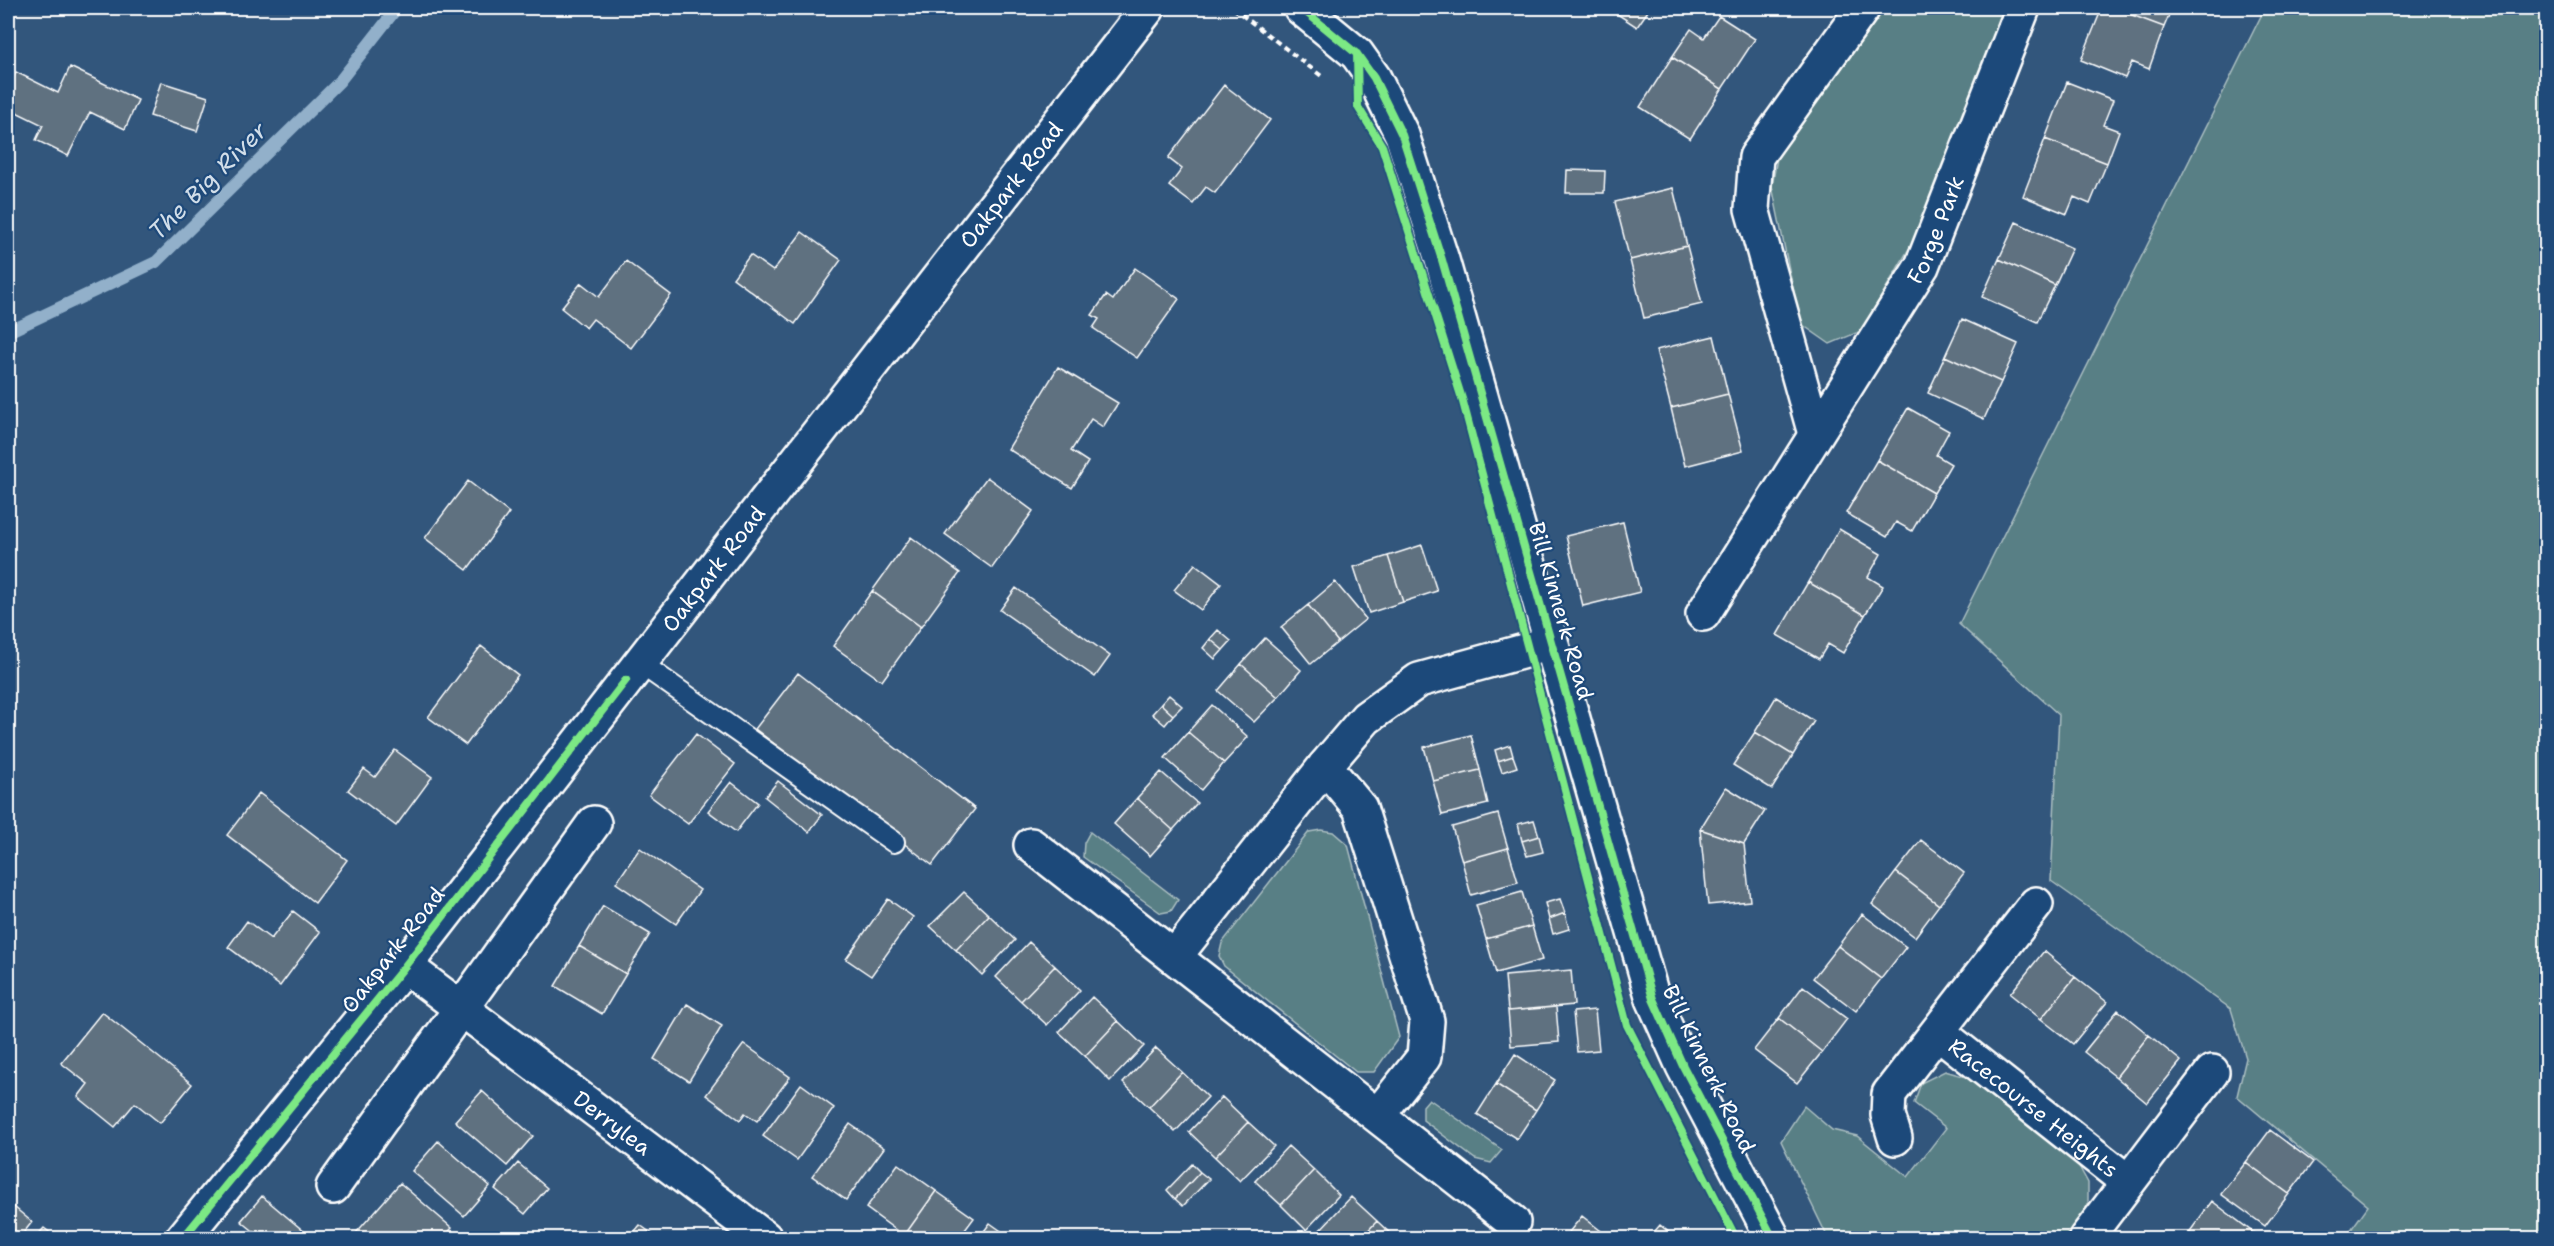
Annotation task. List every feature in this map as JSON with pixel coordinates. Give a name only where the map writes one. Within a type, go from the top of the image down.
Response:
[{"type":"street","name":"Oakpark Road","points":[[183,1239],[405,966],[1148,8]]},
{"type":"street","name":"Bill Kinnerk Road","points":[[1301,8],[1357,54],[1374,78],[1402,135],[1442,260],[1653,999],[1683,1066],[1773,1239]]},
{"type":"street","points":[[1815,434],[1752,209],[1756,157],[1863,8]]},
{"type":"street","name":"Forge Park","points":[[1703,614],[1922,266],[2023,8]]},
{"type":"street","points":[[1176,956],[1325,766],[1366,718],[1419,680],[1528,650],[1551,641]]},
{"type":"street","points":[[1325,766],[1360,808],[1427,1021],[1424,1057],[1378,1116]]},
{"type":"street","points":[[333,1187],[594,822]]},
{"type":"street","points":[[1031,845],[1176,956],[1513,1222]]},
{"type":"street","name":"Racecourse Heights","points":[[1895,1138],[1888,1115],[1889,1094],[2036,904]]},
{"type":"street","name":"Derrylea","points":[[405,966],[765,1239]]},
{"type":"street","name":"Racecourse Heights","points":[[1938,1032],[2128,1182]]},
{"type":"street","name":"Racecourse Heights","points":[[2086,1239],[2212,1072]]},
{"type":"lane","points":[[639,663],[894,842]]},
{"type":"path","points":[[1233,8],[1333,85]]},
{"type":"green space","points":[[1885,8],[2008,8],[1921,228],[1861,331],[1830,344],[1800,323],[1772,186],[1777,158]]},
{"type":"green space","points":[[2265,8],[2546,8],[2546,1238],[2345,1238],[2368,1206],[2237,1096],[2246,1058],[2231,1009],[2051,881],[2059,715],[1959,624]]},
{"type":"green space","points":[[1321,830],[1333,832],[1348,845],[1399,1037],[1374,1072],[1356,1072],[1224,966],[1219,956],[1222,943],[1309,832]]},
{"type":"green space","points":[[1090,832],[1178,900],[1171,911],[1161,913],[1083,857],[1084,843]]},
{"type":"green space","points":[[1945,1071],[1976,1080],[2076,1161],[2088,1183],[2088,1208],[2064,1238],[1828,1238],[1781,1141],[1804,1106],[1832,1130],[1857,1136],[1908,1177],[1946,1128],[1914,1103],[1921,1083]]},
{"type":"green space","points":[[1429,1099],[1502,1150],[1491,1163],[1475,1159],[1423,1120],[1423,1106]]},
{"type":"building","points":[[1608,8],[1650,8],[1637,27]]},
{"type":"building","points":[[2102,8],[2113,8],[2164,27],[2149,69],[2132,62],[2125,78],[2081,60]]},
{"type":"building","points":[[2113,8],[2172,8],[2164,27]]},
{"type":"building","points":[[1719,16],[1755,39],[1722,89],[1672,57],[1691,29],[1704,38]]},
{"type":"building","points":[[1672,57],[1722,89],[1690,139],[1640,107]]},
{"type":"building","points":[[70,67],[138,100],[125,129],[90,112],[68,156],[36,140],[43,125],[8,108],[8,89],[16,72],[58,93]]},
{"type":"building","points":[[161,82],[208,97],[197,131],[150,116]]},
{"type":"building","points":[[2067,82],[2113,100],[2103,125],[2119,131],[2107,163],[2045,139]]},
{"type":"building","points":[[1224,85],[1270,120],[1215,193],[1206,187],[1193,204],[1169,186],[1182,169],[1168,158]]},
{"type":"building","points":[[2045,139],[2107,163],[2090,204],[2074,197],[2067,214],[2023,196]]},
{"type":"building","points":[[1567,170],[1605,171],[1604,193],[1566,193]]},
{"type":"building","points":[[1673,188],[1687,246],[1630,260],[1615,202]]},
{"type":"building","points":[[2016,222],[2072,248],[2055,285],[1999,259]]},
{"type":"building","points":[[802,232],[841,260],[795,324],[733,278],[750,255],[773,271]]},
{"type":"building","points":[[1687,246],[1702,304],[1644,318],[1630,260]]},
{"type":"building","points":[[1999,259],[2055,285],[2037,322],[1982,297]]},
{"type":"building","points":[[626,261],[671,295],[631,348],[593,319],[586,328],[561,308],[581,283],[599,297]]},
{"type":"building","points":[[1135,268],[1179,299],[1137,358],[1093,328],[1099,319],[1092,315],[1106,295],[1113,300]]},
{"type":"building","points":[[1962,319],[2018,344],[2001,382],[1945,356]]},
{"type":"building","points":[[1714,336],[1728,394],[1671,408],[1656,350]]},
{"type":"building","points":[[1945,356],[2001,382],[1984,419],[1928,393]]},
{"type":"building","points":[[1058,367],[1118,403],[1103,427],[1091,419],[1071,451],[1088,462],[1072,488],[1008,449]]},
{"type":"building","points":[[1728,394],[1743,451],[1685,466],[1671,408]]},
{"type":"building","points":[[1908,408],[1949,431],[1936,455],[1951,464],[1934,493],[1877,460]]},
{"type":"building","points":[[1877,460],[1934,493],[1912,531],[1896,522],[1887,537],[1846,513]]},
{"type":"building","points":[[987,477],[1033,511],[992,568],[945,534]]},
{"type":"building","points":[[468,481],[509,513],[467,570],[425,538]]},
{"type":"building","points":[[1623,522],[1640,592],[1583,606],[1566,536]]},
{"type":"building","points":[[1839,529],[1881,554],[1868,577],[1883,586],[1865,615],[1808,582]]},
{"type":"building","points":[[911,537],[960,573],[921,627],[872,591]]},
{"type":"building","points":[[1422,545],[1437,591],[1403,602],[1388,556]]},
{"type":"building","points":[[1388,556],[1403,602],[1369,613],[1354,567]]},
{"type":"building","points":[[1195,564],[1221,584],[1201,610],[1174,590]]},
{"type":"building","points":[[1335,582],[1366,619],[1338,642],[1308,605]]},
{"type":"building","points":[[1808,582],[1865,615],[1843,653],[1828,644],[1819,659],[1777,635]]},
{"type":"building","points":[[1016,588],[1110,656],[1095,677],[1000,610]]},
{"type":"building","points":[[872,591],[921,627],[882,681],[833,646]]},
{"type":"building","points":[[1308,605],[1338,642],[1311,664],[1281,627]]},
{"type":"building","points":[[1218,630],[1231,641],[1223,650],[1210,639]]},
{"type":"building","points":[[1265,638],[1301,670],[1278,697],[1241,664]]},
{"type":"building","points":[[1210,639],[1223,650],[1215,659],[1203,648]]},
{"type":"building","points":[[481,646],[518,675],[466,745],[428,717]]},
{"type":"building","points":[[1241,664],[1278,697],[1254,722],[1218,691]]},
{"type":"building","points":[[798,673],[975,809],[932,865],[755,729]]},
{"type":"building","points":[[1169,695],[1182,706],[1173,715],[1161,704]]},
{"type":"building","points":[[1776,697],[1814,721],[1793,755],[1755,732]]},
{"type":"building","points":[[1161,704],[1173,715],[1165,725],[1152,714]]},
{"type":"building","points":[[1212,705],[1248,737],[1224,763],[1188,732]]},
{"type":"building","points":[[1188,732],[1224,763],[1201,790],[1165,758]]},
{"type":"building","points":[[1755,732],[1793,755],[1772,789],[1733,765]]},
{"type":"building","points":[[696,734],[735,764],[688,824],[649,795]]},
{"type":"building","points":[[1471,735],[1480,770],[1433,781],[1424,747]]},
{"type":"building","points":[[1510,745],[1513,756],[1498,761],[1495,750]]},
{"type":"building","points":[[395,750],[432,777],[396,826],[348,790],[364,769],[375,777]]},
{"type":"building","points":[[1513,756],[1517,767],[1502,772],[1498,761]]},
{"type":"building","points":[[1480,770],[1488,804],[1442,815],[1433,781]]},
{"type":"building","points":[[1161,772],[1197,803],[1173,830],[1137,798]]},
{"type":"building","points":[[778,781],[822,815],[809,832],[765,797]]},
{"type":"building","points":[[731,782],[758,803],[736,832],[708,811]]},
{"type":"building","points":[[1726,787],[1765,811],[1744,844],[1700,829]]},
{"type":"building","points":[[259,793],[347,860],[315,903],[227,835]]},
{"type":"building","points":[[1137,798],[1173,830],[1150,856],[1114,824]]},
{"type":"building","points":[[1498,814],[1508,848],[1462,861],[1452,827]]},
{"type":"building","points":[[1534,820],[1539,836],[1522,841],[1518,824]]},
{"type":"building","points":[[1700,829],[1744,844],[1750,901],[1708,905]]},
{"type":"building","points":[[1539,836],[1543,852],[1527,856],[1522,841]]},
{"type":"building","points":[[1921,840],[1964,873],[1939,905],[1896,872]]},
{"type":"building","points":[[640,848],[700,890],[676,924],[616,883]]},
{"type":"building","points":[[1508,848],[1518,882],[1471,895],[1462,861]]},
{"type":"building","points":[[1896,872],[1939,905],[1915,937],[1872,904]]},
{"type":"building","points":[[964,892],[989,915],[956,950],[930,926]]},
{"type":"building","points":[[1522,892],[1532,926],[1486,939],[1476,905]]},
{"type":"building","points":[[888,899],[913,917],[871,976],[846,959]]},
{"type":"building","points":[[1560,899],[1565,913],[1549,919],[1545,903]]},
{"type":"building","points":[[603,906],[650,934],[626,974],[579,946]]},
{"type":"building","points":[[293,911],[320,932],[280,986],[228,947],[247,921],[271,939]]},
{"type":"building","points":[[1565,913],[1569,929],[1553,934],[1549,919]]},
{"type":"building","points":[[1862,914],[1906,947],[1881,979],[1838,946]]},
{"type":"building","points":[[989,915],[1015,940],[982,975],[956,950]]},
{"type":"building","points":[[1532,926],[1542,960],[1496,973],[1486,939]]},
{"type":"building","points":[[1029,942],[1055,966],[1021,1001],[996,977]]},
{"type":"building","points":[[579,946],[626,974],[602,1014],[555,986]]},
{"type":"building","points":[[1838,946],[1881,979],[1856,1011],[1813,978]]},
{"type":"building","points":[[2044,951],[2075,977],[2041,1019],[2010,994]]},
{"type":"building","points":[[1055,966],[1080,990],[1047,1025],[1021,1001]]},
{"type":"building","points":[[1571,970],[1574,1005],[1508,1011],[1505,976]]},
{"type":"building","points":[[2075,977],[2107,1002],[2073,1044],[2041,1019]]},
{"type":"building","points":[[1803,986],[1847,1019],[1822,1052],[1779,1018]]},
{"type":"building","points":[[1092,997],[1118,1021],[1085,1056],[1059,1032]]},
{"type":"building","points":[[687,1004],[722,1026],[689,1081],[654,1059]]},
{"type":"building","points":[[1556,1007],[1559,1042],[1511,1046],[1508,1011]]},
{"type":"building","points":[[1595,1010],[1599,1050],[1577,1052],[1573,1012]]},
{"type":"building","points":[[2118,1010],[2149,1035],[2116,1077],[2084,1052]]},
{"type":"building","points":[[102,1012],[192,1084],[160,1123],[135,1103],[115,1127],[78,1097],[88,1084],[61,1063]]},
{"type":"building","points":[[1779,1018],[1822,1052],[1797,1083],[1754,1050]]},
{"type":"building","points":[[1118,1021],[1144,1046],[1110,1081],[1085,1056]]},
{"type":"building","points":[[2149,1035],[2181,1061],[2147,1103],[2116,1077]]},
{"type":"building","points":[[744,1044],[790,1077],[757,1121],[745,1113],[740,1120],[706,1095]]},
{"type":"building","points":[[1156,1048],[1182,1072],[1149,1107],[1123,1083]]},
{"type":"building","points":[[1515,1054],[1555,1080],[1536,1110],[1496,1084]]},
{"type":"building","points":[[1182,1072],[1208,1097],[1175,1132],[1149,1107]]},
{"type":"building","points":[[801,1084],[834,1108],[797,1160],[763,1136]]},
{"type":"building","points":[[1496,1084],[1536,1110],[1517,1139],[1477,1114]]},
{"type":"building","points":[[482,1091],[533,1136],[507,1166],[455,1121]]},
{"type":"building","points":[[1222,1097],[1248,1122],[1215,1157],[1189,1132]]},
{"type":"building","points":[[1248,1122],[1274,1146],[1240,1181],[1215,1157]]},
{"type":"building","points":[[850,1124],[884,1148],[846,1200],[812,1176]]},
{"type":"building","points":[[2270,1130],[2313,1162],[2289,1194],[2246,1162]]},
{"type":"building","points":[[438,1141],[490,1186],[464,1216],[412,1171]]},
{"type":"building","points":[[1288,1146],[1314,1170],[1281,1205],[1255,1181]]},
{"type":"building","points":[[2246,1162],[2289,1194],[2265,1226],[2221,1194]]},
{"type":"building","points":[[518,1163],[547,1188],[525,1214],[495,1189]]},
{"type":"building","points":[[898,1164],[936,1191],[904,1236],[866,1208]]},
{"type":"building","points":[[1192,1164],[1200,1172],[1175,1199],[1167,1190]]},
{"type":"building","points":[[1314,1170],[1339,1195],[1306,1230],[1281,1205]]},
{"type":"building","points":[[1200,1172],[1209,1179],[1183,1206],[1175,1199]]},
{"type":"building","points":[[400,1183],[452,1228],[443,1238],[361,1238],[355,1234]]},
{"type":"building","points":[[936,1191],[974,1218],[959,1238],[908,1238],[904,1236]]},
{"type":"building","points":[[262,1196],[312,1238],[262,1238],[241,1221]]},
{"type":"building","points":[[1351,1197],[1377,1221],[1361,1238],[1324,1238],[1318,1232]]},
{"type":"building","points":[[2212,1201],[2255,1234],[2252,1238],[2194,1238],[2188,1234]]},
{"type":"building","points":[[8,1202],[32,1222],[21,1236],[8,1225]]},
{"type":"building","points":[[1582,1216],[1610,1238],[1565,1237]]},
{"type":"building","points":[[1377,1221],[1395,1238],[1361,1238]]},
{"type":"building","points":[[990,1223],[1011,1238],[979,1238]]},
{"type":"building","points":[[640,1225],[658,1238],[629,1238]]},
{"type":"building","points":[[1660,1225],[1676,1238],[1649,1238]]},
{"type":"building","points":[[44,1228],[57,1238],[35,1238]]},
{"type":"waterway","name":"The Big River","points":[[8,332],[156,262],[339,82],[397,8]]},
{"type":"cycle path","points":[[1301,8],[1357,54],[1374,78],[1402,135],[1442,260],[1653,999],[1683,1066],[1773,1238]]},
{"type":"cycle path","points":[[1357,54],[1358,107],[1382,146],[1463,402],[1627,1025],[1736,1238]]},
{"type":"cycle path","points":[[183,1238],[405,966],[626,680]]}]
